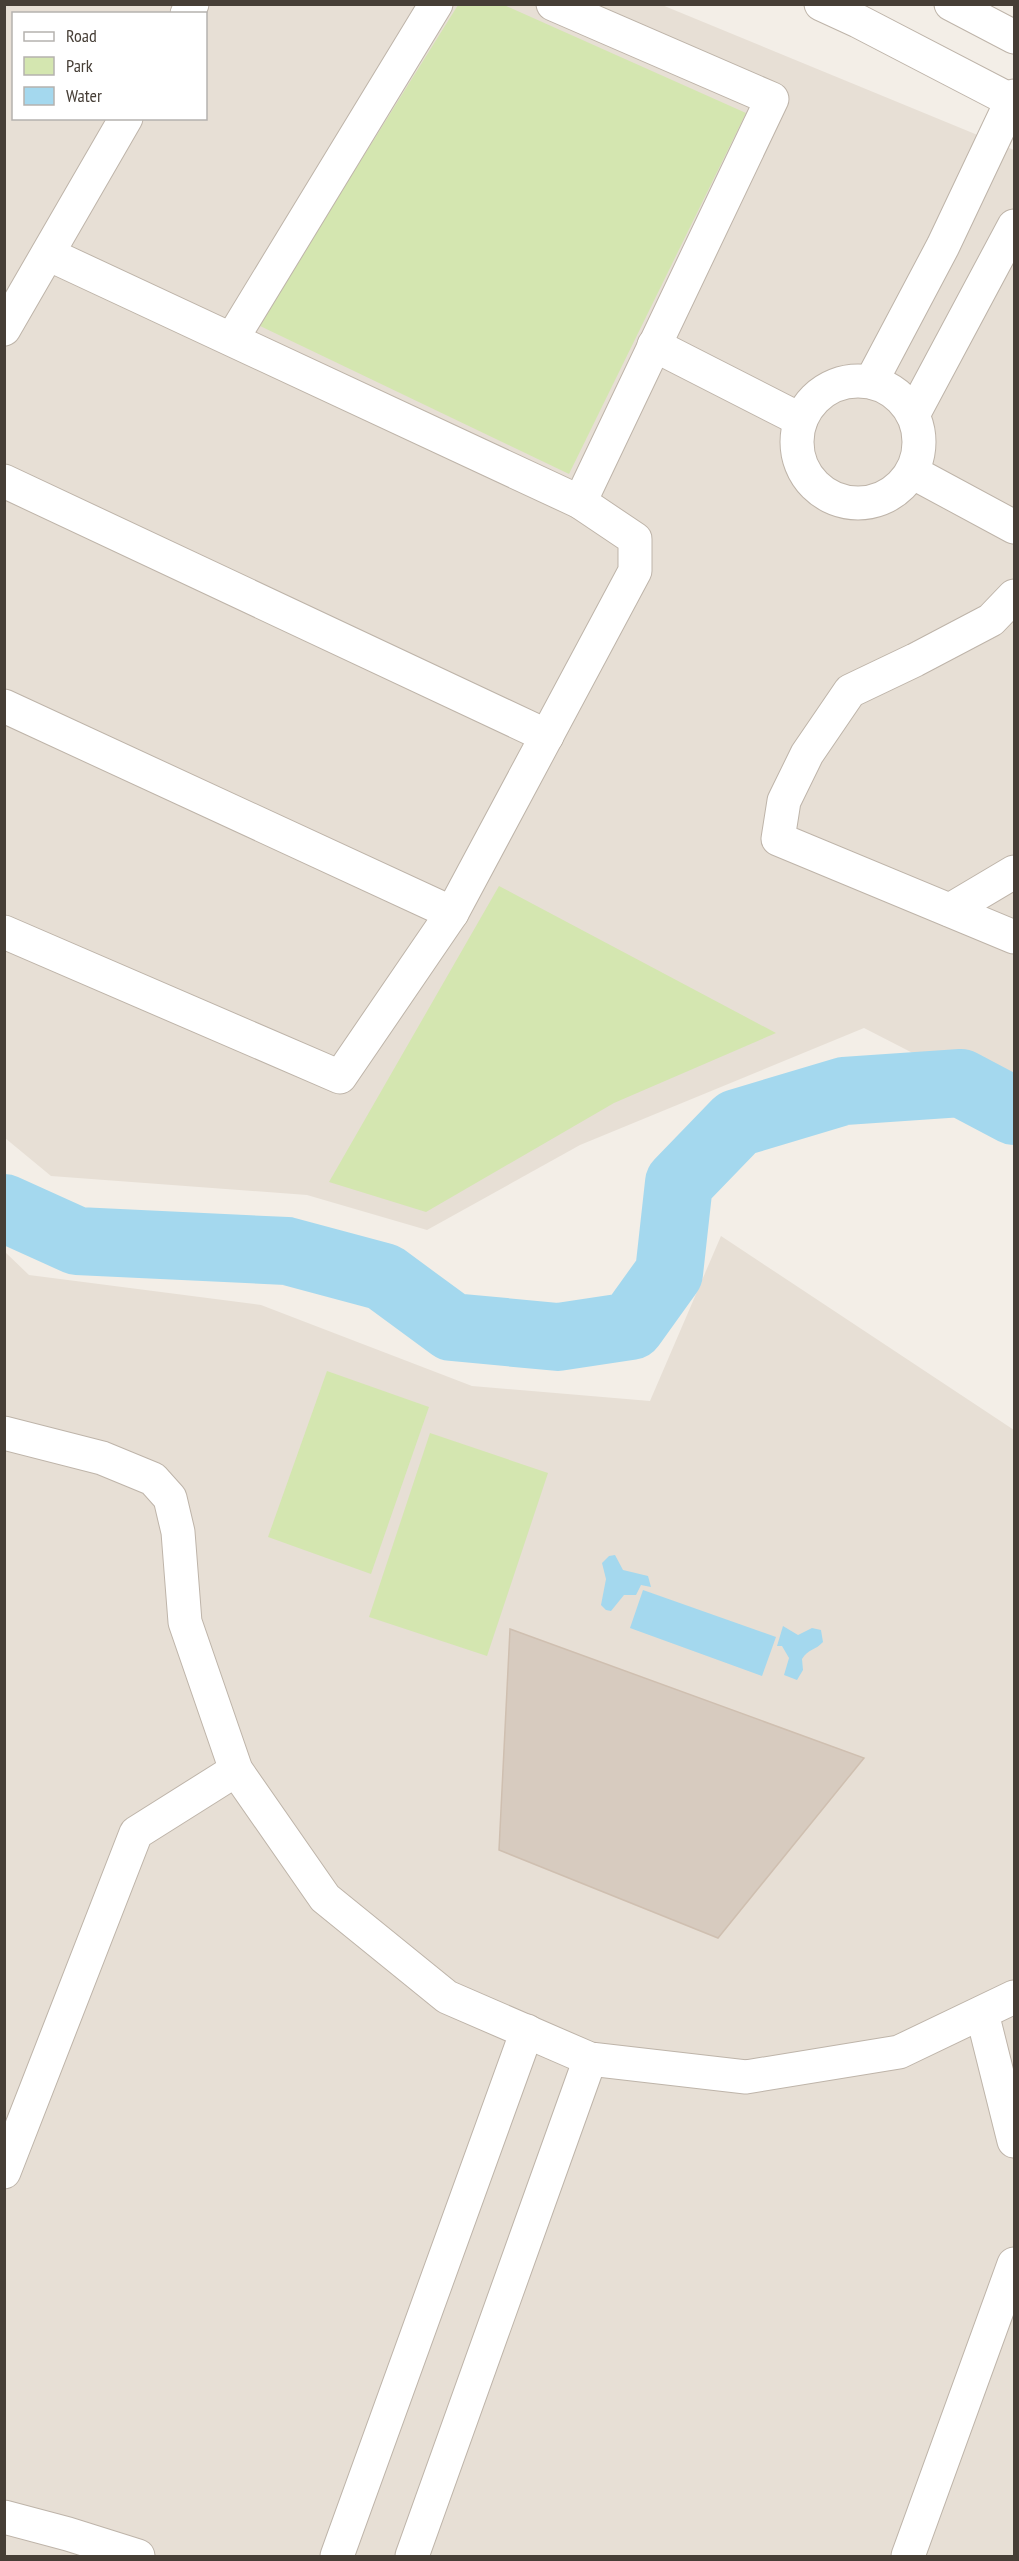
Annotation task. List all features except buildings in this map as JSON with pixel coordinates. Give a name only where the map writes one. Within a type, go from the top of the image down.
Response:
[{"type":"street","points":[[232,339],[436,4]]},
{"type":"street","points":[[553,4],[772,99],[580,502]]},
{"type":"street","points":[[821,4],[1014,99],[872,382]]},
{"type":"street","points":[[951,4],[1014,37]]},
{"type":"street","points":[[4,329],[125,120]]},
{"type":"street","points":[[913,415],[1014,226]]},
{"type":"street","points":[[4,932],[340,1077],[452,913],[635,571],[635,540],[580,502],[48,254]]},
{"type":"street","points":[[654,345],[801,420]]},
{"type":"street","points":[[855,381],[872,382],[888,389],[903,400],[913,415],[920,433],[919,453],[912,472],[900,488],[883,499],[862,504],[843,502],[824,493],[809,479],[800,460],[797,440],[801,420],[809,405],[822,393],[837,385],[855,381]]},
{"type":"street","points":[[912,472],[1014,527]]},
{"type":"street","points":[[4,481],[547,736]]},
{"type":"street","points":[[1014,596],[991,620],[850,691],[807,754],[784,801],[778,839],[1014,937]]},
{"type":"street","points":[[4,706],[452,913]]},
{"type":"street","points":[[950,910],[1014,872]]},
{"type":"street","points":[[4,1433],[102,1458],[153,1479],[170,1498],[178,1532],[185,1622],[236,1770],[325,1898],[447,1997],[590,2059],[746,2077],[899,2052],[1014,1997]]},
{"type":"street","points":[[4,2172],[136,1833],[236,1770]]},
{"type":"street","points":[[982,2013],[1014,2141]]},
{"type":"street","points":[[337,2556],[527,2031]]},
{"type":"street","points":[[412,2556],[590,2059]]},
{"type":"street","points":[[908,2556],[1014,2264]]},
{"type":"street","points":[[4,2517],[138,2556]]},
{"type":"shaded area","points":[[4,5],[662,5],[1014,150],[1014,1105],[864,1028],[580,1145],[427,1230],[307,1195],[51,1176],[5,1138]]},
{"type":"shaded area","points":[[721,1236],[1014,1430],[1014,2556],[5,2556],[4,1251],[29,1275],[261,1305],[472,1386],[650,1401]]},
{"type":"green space","points":[[458,5],[504,5],[746,113],[569,474],[258,325]]},
{"type":"green space","points":[[499,886],[776,1033],[614,1103],[426,1212],[329,1182]]},
{"type":"green space","points":[[327,1371],[429,1407],[371,1574],[268,1537]]},
{"type":"green space","points":[[430,1433],[548,1473],[487,1656],[369,1617]]},
{"type":"water","points":[[615,1555],[623,1570],[648,1576],[651,1587],[641,1585],[636,1595],[624,1595],[611,1611],[601,1605],[606,1579],[602,1563],[609,1556]]},
{"type":"water","points":[[643,1590],[776,1637],[762,1676],[630,1628]]},
{"type":"water","points":[[783,1626],[798,1635],[812,1628],[821,1630],[823,1642],[802,1659],[803,1670],[797,1680],[784,1675],[789,1658],[782,1646],[777,1646]]},
{"type":"waterway","points":[[4,1208],[77,1241],[287,1251],[384,1277],[452,1327],[558,1337],[631,1326],[669,1273],[679,1183],[737,1123],[844,1091],[961,1083],[1014,1111]]}]
